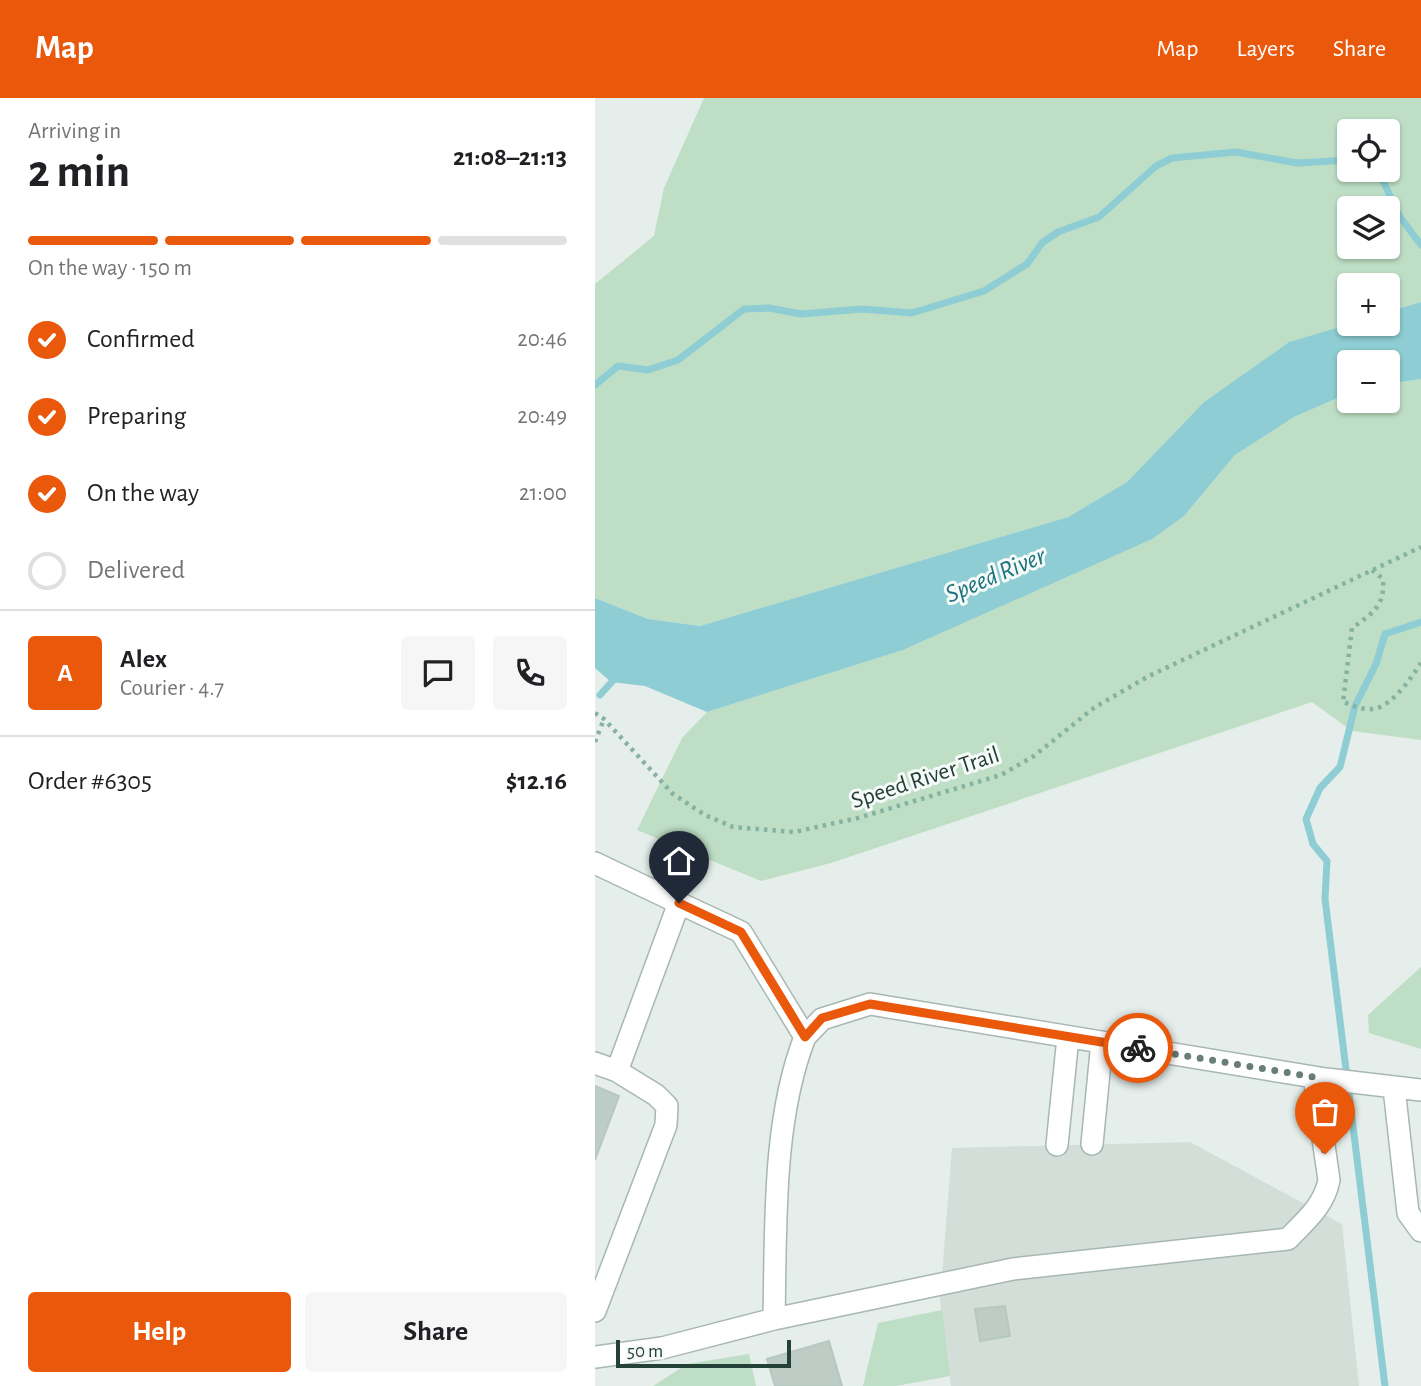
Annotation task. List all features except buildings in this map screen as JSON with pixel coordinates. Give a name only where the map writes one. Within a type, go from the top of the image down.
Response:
[{"type":"lane","points":[[595,863],[741,932],[805,1037]]},
{"type":"lane","points":[[617,1071],[679,903]]},
{"type":"lane","points":[[774,1319],[782,1154],[791,1073],[805,1037],[822,1018],[870,1004],[1371,1086],[1421,1090]]},
{"type":"lane","points":[[1057,1145],[1068,1037]]},
{"type":"lane","points":[[1092,1144],[1102,1042]]},
{"type":"lane","points":[[595,1063],[617,1071],[656,1095],[667,1106],[666,1125],[595,1311]]},
{"type":"lane","points":[[595,1357],[662,1348],[774,1319],[1013,1269],[1288,1239],[1316,1211],[1326,1194],[1328,1180],[1320,1078]]},
{"type":"lane","points":[[1394,1088],[1408,1213],[1421,1231]]},
{"type":"path","name":"Speed River Trail","points":[[595,713],[604,719],[673,794],[705,815],[733,827],[794,832],[858,818],[1001,775],[1034,756],[1095,706],[1149,676],[1421,547]]},
{"type":"path","points":[[1372,570],[1383,579],[1384,596],[1371,614],[1352,628],[1343,702],[1373,709],[1385,705],[1410,680],[1421,663]]},
{"type":"path","points":[[595,742],[604,719]]},
{"type":"shaded area","points":[[1190,1142],[1342,1224],[1359,1386],[951,1386],[940,1301],[952,1148]]},
{"type":"green space","points":[[704,98],[1421,98],[1421,302],[1400,308],[1400,273],[1337,273],[1337,328],[1289,342],[1204,402],[1127,482],[1068,517],[700,626],[648,619],[595,598],[595,284],[654,236],[664,188]]},
{"type":"green space","points":[[1421,379],[1421,740],[1352,731],[1312,702],[831,863],[761,881],[637,830],[682,738],[707,712],[903,650],[1151,539],[1184,516],[1235,455],[1294,417],[1337,398],[1337,413],[1400,413],[1400,382]]},
{"type":"green space","points":[[1421,967],[1421,1049],[1369,1033],[1368,1015]]},
{"type":"green space","points":[[942,1310],[950,1376],[896,1386],[863,1386],[878,1323]]},
{"type":"green space","points":[[749,1354],[756,1386],[653,1386],[687,1364]]},
{"type":"water","name":"Speed River","points":[[1421,302],[1421,379],[1400,382],[1400,350],[1337,350],[1337,398],[1294,417],[1235,455],[1184,516],[1152,539],[903,650],[707,712],[645,686],[611,682],[595,668],[595,598],[648,619],[700,626],[1068,517],[1127,482],[1204,402],[1289,342],[1337,328],[1337,336],[1400,336],[1400,308]]},
{"type":"waterway","points":[[595,385],[618,366],[648,370],[678,360],[744,309],[769,308],[801,314],[862,309],[912,313],[984,291],[1027,264],[1042,243],[1058,232],[1099,217],[1156,166],[1172,158],[1236,152],[1297,163],[1337,161]]},
{"type":"waterway","points":[[1383,182],[1400,217],[1421,245]]},
{"type":"waterway","points":[[1385,1386],[1325,899],[1327,861],[1313,844],[1306,819],[1320,788],[1340,767],[1355,706],[1376,664],[1385,634],[1421,622]]},
{"type":"waterway","points":[[600,695],[618,675]]},
{"type":"way so far","points":[[1138,1048],[1314,1077],[1325,1154]]},
{"type":"route","points":[[679,903],[741,932],[774,981],[805,1037],[822,1018],[870,1004],[1138,1048]]}]
